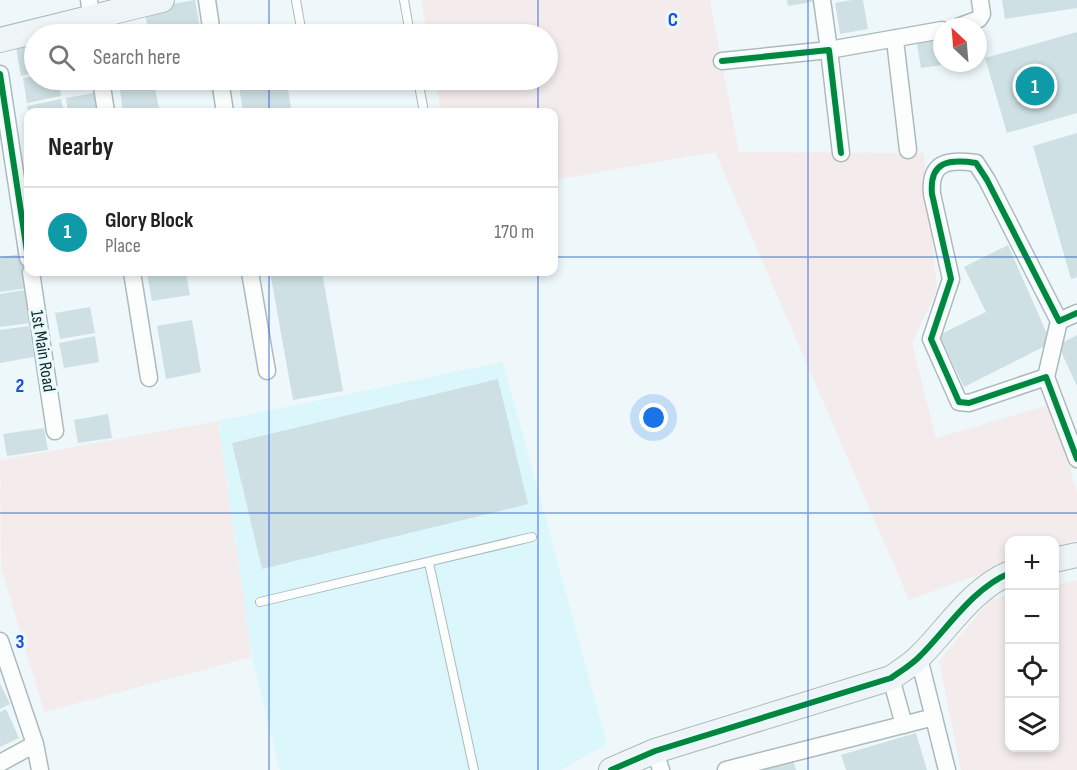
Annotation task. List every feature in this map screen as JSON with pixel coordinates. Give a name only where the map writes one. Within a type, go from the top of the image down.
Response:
[{"type":"street","points":[[63,24],[162,0]]},
{"type":"street","points":[[207,0],[211,24]]},
{"type":"street","points":[[822,0],[841,153]]},
{"type":"street","points":[[980,0],[982,14],[980,18]]},
{"type":"street","points":[[722,61],[829,50],[933,32]]},
{"type":"street","points":[[0,40],[24,34]]},
{"type":"street","points":[[895,40],[908,150]]},
{"type":"street","points":[[0,74],[24,227]]},
{"type":"street","points":[[103,90],[105,108]]},
{"type":"street","points":[[222,90],[224,108]]},
{"type":"street","points":[[1046,377],[969,404],[959,402],[931,339],[951,279],[931,182],[935,171],[943,164],[960,161],[976,163],[987,180],[1059,321],[1046,377],[1077,459]]},
{"type":"street","name":"1st Main Road","points":[[32,276],[55,431]]},
{"type":"street","points":[[133,276],[149,378]]},
{"type":"street","points":[[251,276],[267,371]]},
{"type":"street","points":[[1059,321],[1077,313]]},
{"type":"street","points":[[1059,559],[1077,555]]},
{"type":"street","points":[[618,768],[658,761],[891,678],[919,657],[980,593],[1005,575]]},
{"type":"street","points":[[0,641],[35,744],[40,770]]},
{"type":"street","points":[[919,657],[947,770]]},
{"type":"street","points":[[891,678],[904,725]]},
{"type":"street","points":[[726,770],[934,717]]},
{"type":"street","points":[[0,763],[35,744]]},
{"type":"lane","points":[[296,0],[300,24]]},
{"type":"lane","points":[[404,0],[408,24]]},
{"type":"lane","points":[[420,90],[423,108]]},
{"type":"lane","points":[[260,602],[532,537]]},
{"type":"lane","points":[[429,563],[474,770]]},
{"type":"shaded area","points":[[421,0],[710,0],[739,152],[924,153],[937,290],[912,343],[936,438],[1052,404],[1077,493],[1077,540],[1059,547],[1059,536],[1005,536],[1005,565],[909,600],[715,152],[558,179],[558,108],[440,108],[437,90],[558,90],[558,24],[425,24]]},
{"type":"shaded area","points":[[503,362],[607,744],[561,770],[280,770],[252,657],[218,421]]},
{"type":"shaded area","points":[[218,421],[252,657],[44,712],[1,568],[0,460]]},
{"type":"shaded area","points":[[1077,580],[1077,770],[961,770],[939,661],[991,599],[1005,596],[1005,752],[1059,752],[1059,584]]},
{"type":"building","points":[[195,0],[199,24],[147,24],[144,9]]},
{"type":"building","points":[[787,0],[815,0],[816,1],[788,6]]},
{"type":"building","points":[[863,0],[868,29],[840,34],[835,3]]},
{"type":"building","points":[[1002,0],[1077,0],[1077,8],[1005,19]]},
{"type":"building","points":[[1077,32],[1077,113],[1007,133],[987,65],[987,57]]},
{"type":"building","points":[[24,40],[24,75],[21,76],[15,42]]},
{"type":"building","points":[[933,41],[933,66],[921,68],[917,44]]},
{"type":"building","points":[[25,90],[60,90],[61,96],[27,103]]},
{"type":"building","points":[[120,90],[155,90],[159,108],[122,108]]},
{"type":"building","points":[[240,90],[288,90],[291,108],[242,108]]},
{"type":"building","points":[[99,92],[102,108],[67,108],[66,98]]},
{"type":"building","points":[[61,99],[63,108],[28,108],[27,106]]},
{"type":"building","points":[[1077,133],[1077,277],[1071,279],[1033,146]]},
{"type":"building","points":[[1008,245],[1051,343],[964,387],[939,335],[986,312],[964,267]]},
{"type":"building","points":[[23,254],[24,276],[26,276],[28,288],[0,292],[0,257]]},
{"type":"building","points":[[147,276],[187,276],[190,295],[152,301]]},
{"type":"building","points":[[271,276],[323,276],[343,391],[293,400]]},
{"type":"building","points":[[25,290],[30,323],[0,327],[0,294]]},
{"type":"building","points":[[90,307],[95,333],[60,339],[55,313]]},
{"type":"building","points":[[192,320],[201,372],[166,379],[157,326]]},
{"type":"building","points":[[29,326],[34,357],[0,363],[0,330]]},
{"type":"building","points":[[1077,335],[1077,386],[1058,345]]},
{"type":"building","points":[[95,336],[99,362],[64,368],[59,343]]},
{"type":"building","points":[[498,379],[528,504],[262,569],[232,443]]},
{"type":"building","points":[[108,414],[112,438],[78,443],[74,420]]},
{"type":"building","points":[[44,428],[48,450],[7,456],[3,434]]},
{"type":"building","points":[[0,683],[10,704],[0,709]]},
{"type":"building","points":[[6,709],[19,738],[0,747],[0,712]]},
{"type":"building","points":[[916,733],[927,770],[846,770],[841,755]]},
{"type":"building","points":[[793,761],[796,770],[763,770],[763,769]]},
{"type":"cycle path","points":[[722,61],[829,50],[841,153]]},
{"type":"cycle path","points":[[0,74],[24,232]]},
{"type":"cycle path","points":[[1077,313],[1059,321],[987,180],[976,163],[949,162],[937,169],[932,183],[932,194],[951,279],[931,339],[959,402],[969,403],[1046,377],[1077,459]]},
{"type":"cycle path","points":[[611,770],[655,751],[891,678],[918,658],[984,588],[1005,576]]},
{"type":"place","name":"Glory Block","points":[[1035,86]]}]
